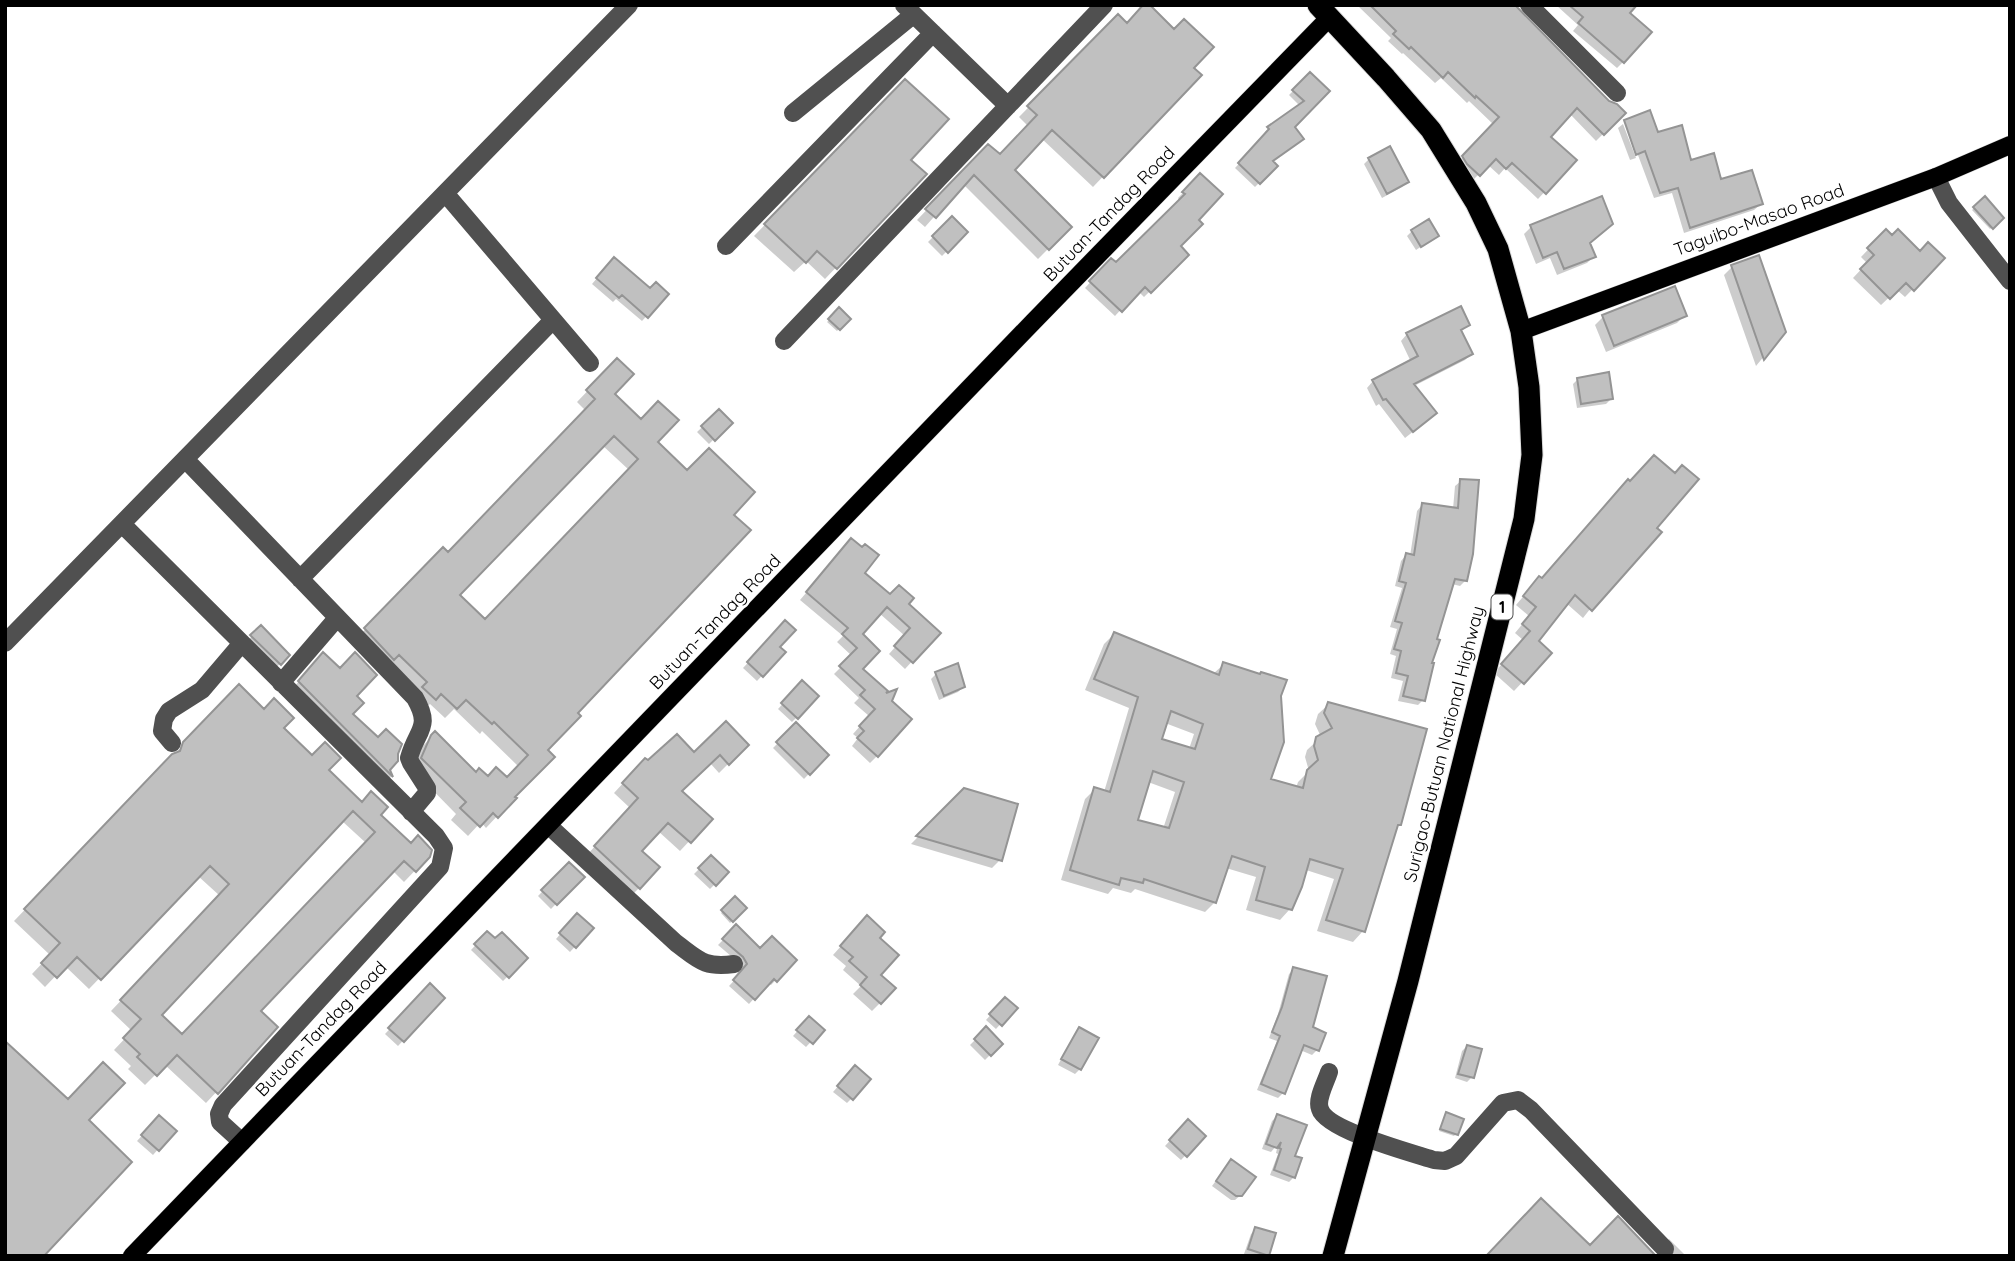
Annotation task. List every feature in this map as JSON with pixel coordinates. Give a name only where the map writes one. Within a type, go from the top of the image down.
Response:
[{"type":"highway","name":"Surigao-Butuan National Highway","points":[[1323,12],[1431,130],[1469,192],[1498,249],[1521,331],[1530,387],[1532,454],[1524,519],[1408,981],[1334,1256]]},
{"type":"main road","name":"Butuan-Tandag Road","points":[[132,1256],[548,825],[1323,12]]},
{"type":"main road","name":"Taguibo-Masao Road","points":[[1521,331],[1936,177],[2010,145]]},
{"type":"street","points":[[5,643],[629,5]]},
{"type":"street","points":[[784,341],[1104,5]]},
{"type":"street","points":[[1528,5],[1618,93]]},
{"type":"street","points":[[793,113],[909,10],[1008,106]]},
{"type":"street","points":[[726,246],[933,33]]},
{"type":"street","points":[[1936,177],[1949,203],[2010,281]]},
{"type":"street","points":[[445,193],[590,363]]},
{"type":"street","points":[[300,579],[553,320]]},
{"type":"street","points":[[185,459],[415,698],[424,721],[410,758],[426,784],[427,793],[411,812]]},
{"type":"street","points":[[122,524],[436,836],[443,848],[440,867],[223,1105],[219,1114],[220,1122],[242,1142]]},
{"type":"street","points":[[281,682],[337,618]]},
{"type":"street","points":[[172,743],[162,731],[169,711],[202,690],[242,643]]},
{"type":"street","points":[[548,825],[676,943],[697,959],[714,966],[734,964]]},
{"type":"street","points":[[1329,1072],[1319,1104],[1320,1112],[1326,1118],[1366,1139],[1434,1160],[1456,1156],[1503,1103],[1518,1100],[1531,1110],[1665,1249]]},
{"type":"building","points":[[1143,5],[1150,5],[1174,29],[1184,19],[1214,47],[1194,68],[1202,75],[1104,178],[1052,130],[1015,170],[1072,227],[1049,250],[974,175],[936,218],[925,209],[988,144],[1000,154],[1037,115],[1027,106],[1118,14],[1127,23]]},
{"type":"building","points":[[1370,5],[1515,5],[1609,101],[1617,104],[1626,113],[1604,135],[1577,108],[1551,137],[1577,160],[1546,194],[1512,163],[1506,169],[1496,159],[1480,176],[1462,156],[1499,117],[1448,72],[1443,78],[1411,47],[1409,49],[1393,34],[1396,31]]},
{"type":"building","points":[[1569,5],[1637,5],[1630,13],[1652,32],[1624,63],[1578,23],[1583,17]]},
{"type":"building","points":[[1310,72],[1330,91],[1295,127],[1304,139],[1273,161],[1278,166],[1260,184],[1238,163],[1269,129],[1267,127],[1304,101],[1292,90]]},
{"type":"building","points":[[905,79],[949,119],[911,160],[927,174],[837,269],[817,251],[806,263],[764,224]]},
{"type":"building","points":[[1650,110],[1658,132],[1682,125],[1691,160],[1714,153],[1721,179],[1752,170],[1763,204],[1690,228],[1678,188],[1660,193],[1645,151],[1636,155],[1624,120]]},
{"type":"building","points":[[1390,146],[1409,182],[1387,194],[1368,158]]},
{"type":"building","points":[[1200,173],[1223,194],[1199,220],[1203,224],[1181,246],[1189,255],[1151,293],[1145,287],[1122,312],[1089,281],[1111,258],[1116,262],[1185,194],[1182,192]]},
{"type":"building","points":[[1602,196],[1613,224],[1590,243],[1596,257],[1564,269],[1557,252],[1543,258],[1530,225]]},
{"type":"building","points":[[1985,196],[2004,218],[1993,229],[1973,207]]},
{"type":"building","points":[[952,216],[968,232],[948,253],[932,236]]},
{"type":"building","points":[[1429,219],[1439,236],[1421,247],[1411,230]]},
{"type":"building","points":[[1886,229],[1892,235],[1898,229],[1920,251],[1928,242],[1945,258],[1914,291],[1906,283],[1890,299],[1860,269],[1874,255],[1867,248]]},
{"type":"building","points":[[1759,255],[1786,332],[1764,360],[1731,265]]},
{"type":"building","points":[[614,257],[650,288],[656,282],[669,294],[648,318],[622,295],[619,298],[596,278]]},
{"type":"building","points":[[1675,286],[1687,316],[1614,346],[1602,315]]},
{"type":"building","points":[[1461,306],[1470,325],[1461,330],[1473,354],[1414,384],[1437,413],[1413,432],[1386,399],[1383,400],[1372,380],[1418,356],[1406,333]]},
{"type":"building","points":[[839,307],[851,319],[840,330],[828,319]]},
{"type":"building","points":[[617,358],[634,374],[615,394],[641,419],[658,401],[679,420],[658,442],[687,470],[709,448],[755,492],[734,515],[751,530],[578,713],[581,716],[548,750],[555,757],[498,818],[493,813],[480,827],[460,808],[466,802],[421,758],[431,735],[435,731],[476,772],[479,768],[488,776],[496,767],[507,777],[528,755],[494,722],[492,724],[466,700],[457,709],[441,694],[436,700],[422,687],[427,682],[399,655],[394,660],[364,628],[443,547],[448,552],[595,399],[586,390]],"holes":[[[614,436],[638,459],[485,619],[460,595]]]},
{"type":"building","points":[[1609,372],[1613,399],[1581,404],[1577,378]]},
{"type":"building","points":[[719,409],[733,423],[715,441],[701,426]]},
{"type":"building","points":[[1654,455],[1675,473],[1682,465],[1699,479],[1657,528],[1662,532],[1592,611],[1575,595],[1539,641],[1552,653],[1524,684],[1501,664],[1530,631],[1522,624],[1536,607],[1523,596],[1539,576],[1542,578],[1628,479],[1630,481]]},
{"type":"building","points":[[1460,479],[1479,480],[1473,554],[1467,581],[1455,579],[1437,639],[1440,640],[1432,663],[1425,701],[1403,696],[1408,676],[1396,673],[1401,651],[1394,649],[1402,623],[1395,621],[1406,583],[1399,581],[1406,553],[1414,555],[1422,503],[1458,508]]},
{"type":"building","points":[[851,538],[862,547],[865,544],[879,555],[865,573],[890,594],[899,585],[914,598],[909,604],[941,633],[913,663],[894,646],[910,628],[887,607],[863,634],[880,651],[863,669],[888,691],[886,693],[897,689],[892,701],[912,719],[878,757],[857,738],[864,731],[859,726],[875,709],[860,695],[865,690],[839,666],[857,648],[842,634],[848,628],[806,592]]},
{"type":"building","points":[[785,620],[796,630],[780,647],[786,652],[763,677],[747,662]]},
{"type":"building","points":[[261,625],[290,655],[281,665],[250,635]]},
{"type":"building","points":[[1114,632],[1219,675],[1223,662],[1287,680],[1281,696],[1284,742],[1271,779],[1303,788],[1307,770],[1318,760],[1314,746],[1316,737],[1332,728],[1324,713],[1328,702],[1427,729],[1401,825],[1398,825],[1365,932],[1326,920],[1343,869],[1310,859],[1292,910],[1256,900],[1265,867],[1232,856],[1216,903],[1144,879],[1143,883],[1121,878],[1119,885],[1070,870],[1094,787],[1110,792],[1138,697],[1094,679]],"holes":[[[1171,711],[1203,724],[1195,749],[1162,739]],[[1153,771],[1184,782],[1169,828],[1138,820]]]},
{"type":"building","points":[[323,652],[340,668],[355,652],[377,675],[357,696],[364,703],[353,714],[378,737],[386,729],[402,744],[398,761],[390,770],[393,777],[298,681]]},
{"type":"building","points":[[958,663],[965,687],[944,696],[935,672]]},
{"type":"building","points":[[802,680],[819,696],[798,719],[781,703]]},
{"type":"building","points":[[239,684],[264,709],[274,698],[294,718],[284,728],[312,755],[325,742],[341,758],[329,770],[362,802],[371,791],[388,807],[381,815],[411,843],[418,835],[432,850],[430,857],[416,872],[404,861],[261,1011],[278,1027],[218,1094],[177,1055],[157,1076],[137,1057],[140,1054],[123,1038],[141,1019],[120,1000],[229,884],[210,866],[101,980],[77,957],[57,978],[41,963],[60,943],[24,909],[172,754],[180,751],[183,742]],"holes":[[[353,811],[375,832],[182,1034],[162,1015]]]},
{"type":"building","points":[[726,721],[749,745],[729,765],[720,755],[682,791],[713,819],[691,843],[668,823],[642,851],[660,867],[640,889],[594,846],[638,798],[622,783],[645,758],[648,760],[677,734],[694,752]]},
{"type":"building","points":[[796,722],[829,755],[810,775],[776,742]]},
{"type":"building","points":[[964,788],[1018,804],[1002,861],[916,836]]},
{"type":"building","points":[[711,855],[729,872],[716,886],[698,868]]},
{"type":"building","points":[[569,862],[585,877],[557,905],[541,890]]},
{"type":"building","points":[[735,896],[747,908],[733,922],[721,910]]},
{"type":"building","points":[[577,913],[594,928],[576,948],[559,933]]},
{"type":"building","points":[[867,915],[885,932],[880,938],[899,955],[881,975],[896,988],[881,1004],[860,985],[867,977],[849,961],[853,957],[840,946]]},
{"type":"building","points":[[736,924],[760,948],[772,936],[797,960],[777,982],[774,979],[755,1000],[733,980],[747,964],[743,957],[722,939]]},
{"type":"building","points":[[487,931],[495,938],[502,932],[528,958],[509,978],[474,944]]},
{"type":"building","points":[[1293,967],[1327,976],[1313,1027],[1326,1033],[1319,1051],[1304,1045],[1285,1094],[1261,1084],[1280,1036],[1272,1032]]},
{"type":"building","points":[[430,983],[445,998],[404,1042],[388,1028]]},
{"type":"building","points":[[1005,997],[1018,1008],[1002,1026],[989,1014]]},
{"type":"building","points":[[809,1016],[825,1030],[813,1044],[796,1030]]},
{"type":"building","points":[[986,1026],[1003,1044],[991,1056],[974,1039]]},
{"type":"building","points":[[1079,1027],[1099,1038],[1081,1070],[1061,1059]]},
{"type":"building","points":[[5,1041],[68,1099],[103,1062],[125,1083],[89,1120],[132,1162],[44,1256],[5,1256]]},
{"type":"building","points":[[1467,1045],[1482,1049],[1474,1078],[1458,1074]]},
{"type":"building","points":[[855,1065],[871,1079],[853,1100],[837,1086]]},
{"type":"building","points":[[1446,1112],[1464,1119],[1458,1135],[1440,1129]]},
{"type":"building","points":[[1277,1114],[1307,1125],[1295,1156],[1302,1158],[1295,1178],[1274,1170],[1281,1142],[1277,1148],[1266,1144]]},
{"type":"building","points":[[159,1115],[177,1131],[159,1151],[141,1135]]},
{"type":"building","points":[[1188,1119],[1206,1136],[1187,1157],[1169,1140]]},
{"type":"building","points":[[1231,1159],[1256,1177],[1242,1196],[1236,1196],[1216,1181]]},
{"type":"building","points":[[1541,1198],[1590,1245],[1618,1216],[1656,1256],[1486,1256]]},
{"type":"building","points":[[1255,1227],[1276,1233],[1269,1256],[1248,1249]]}]
